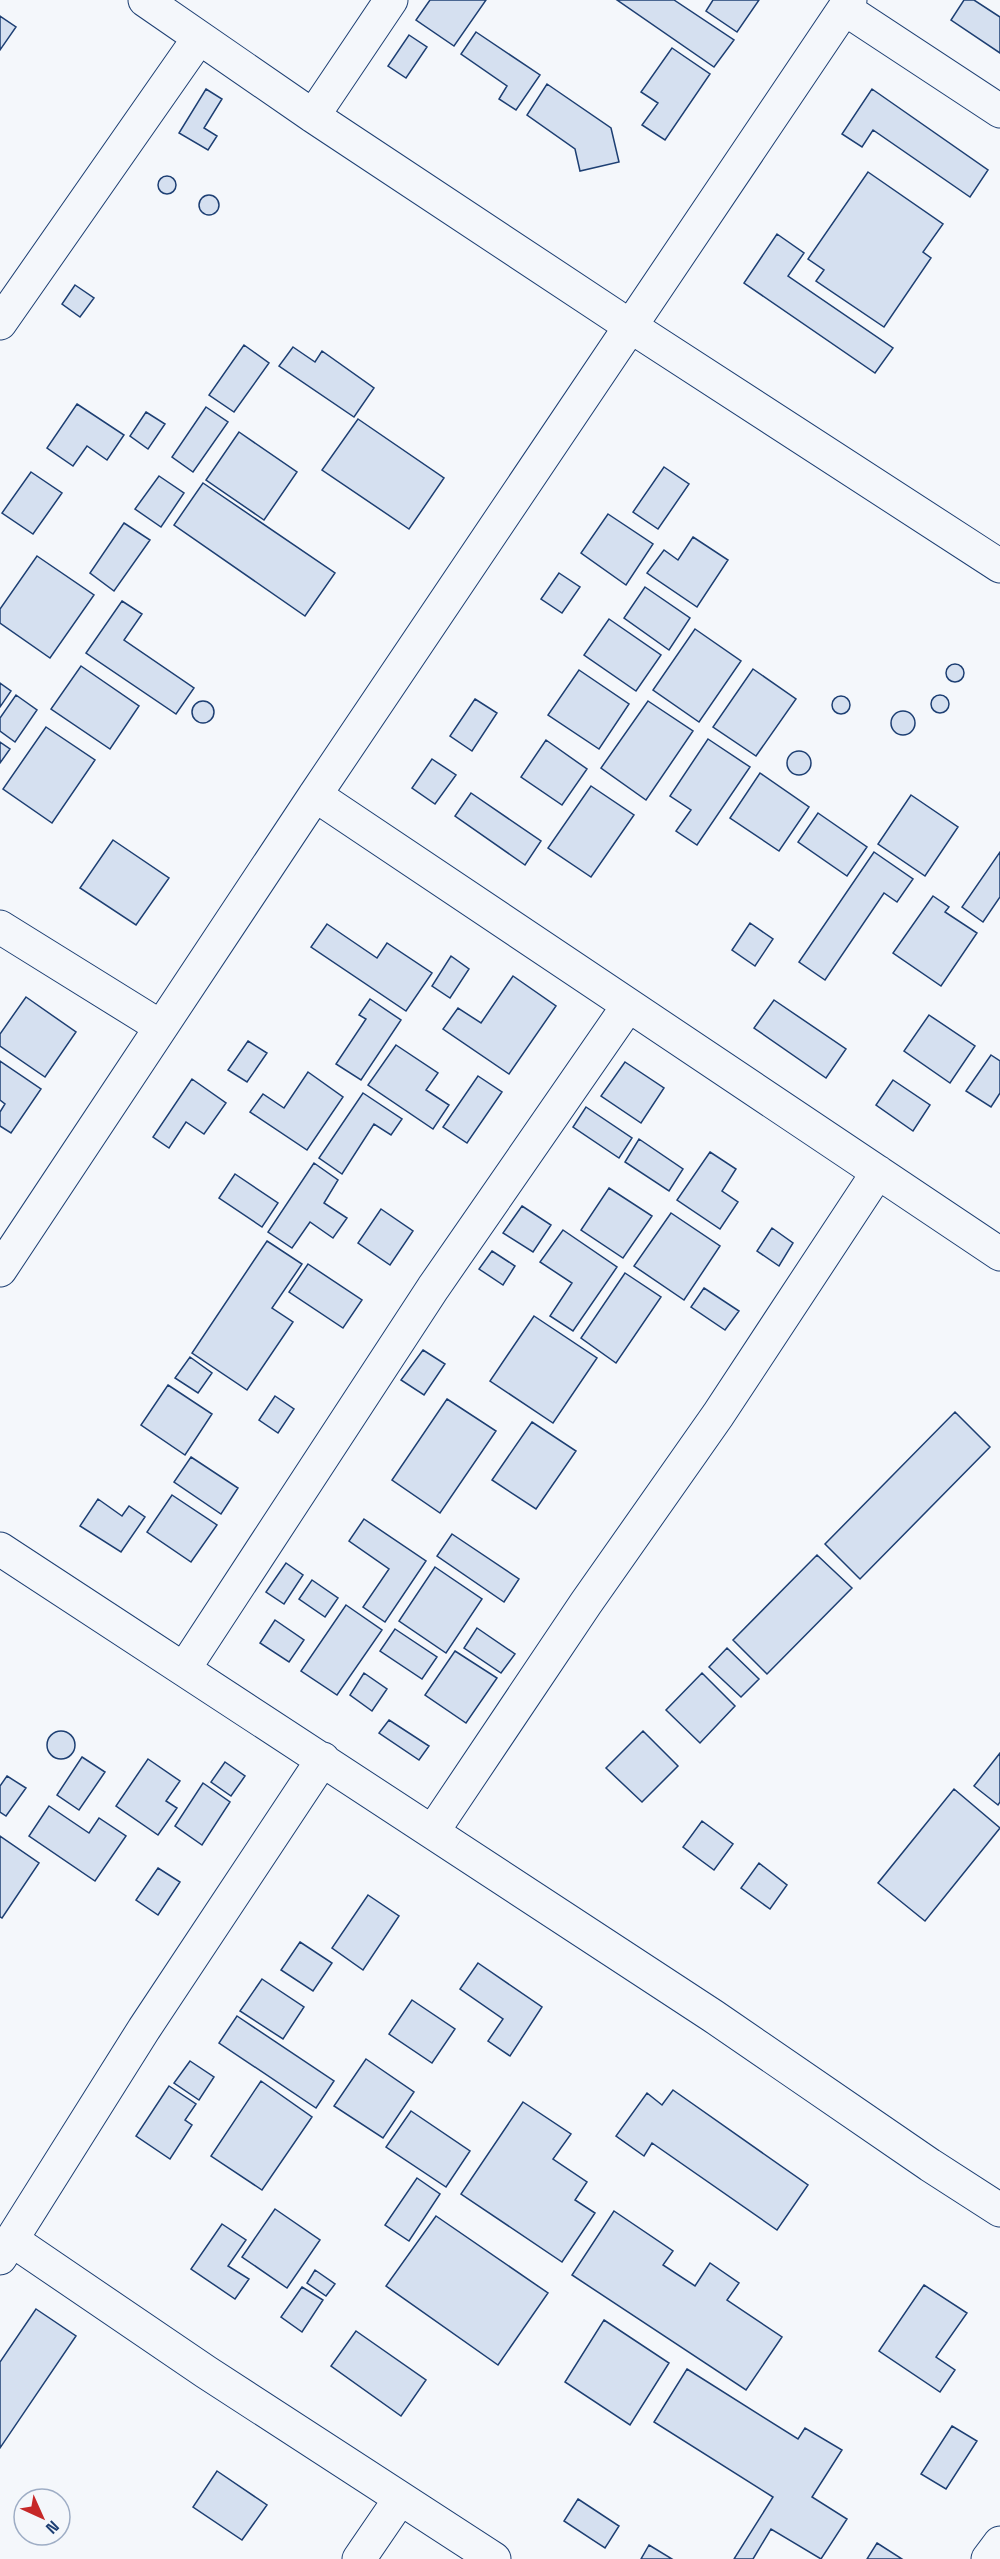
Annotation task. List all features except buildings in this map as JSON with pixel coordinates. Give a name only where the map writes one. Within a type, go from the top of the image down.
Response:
[{"type":"street","points":[[145,0],[313,116],[630,326],[1000,566]]},
{"type":"street","points":[[313,116],[391,0]]},
{"type":"street","points":[[0,1270],[315,795],[848,4],[1000,111]]},
{"type":"street","points":[[0,323],[199,38]]},
{"type":"street","points":[[315,795],[1000,1254]]},
{"type":"street","points":[[0,927],[161,1027]]},
{"type":"street","points":[[184,1669],[433,1288],[628,1006]]},
{"type":"street","points":[[433,1831],[586,1603],[718,1415],[878,1173]]},
{"type":"street","points":[[0,1549],[713,2016],[930,2165],[1000,2210]]},
{"type":"street","points":[[323,1759],[144,2029],[6,2249],[494,2559]]},
{"type":"street","points":[[359,2559],[400,2499]]},
{"type":"street","points":[[988,2559],[1000,2542]]}]
